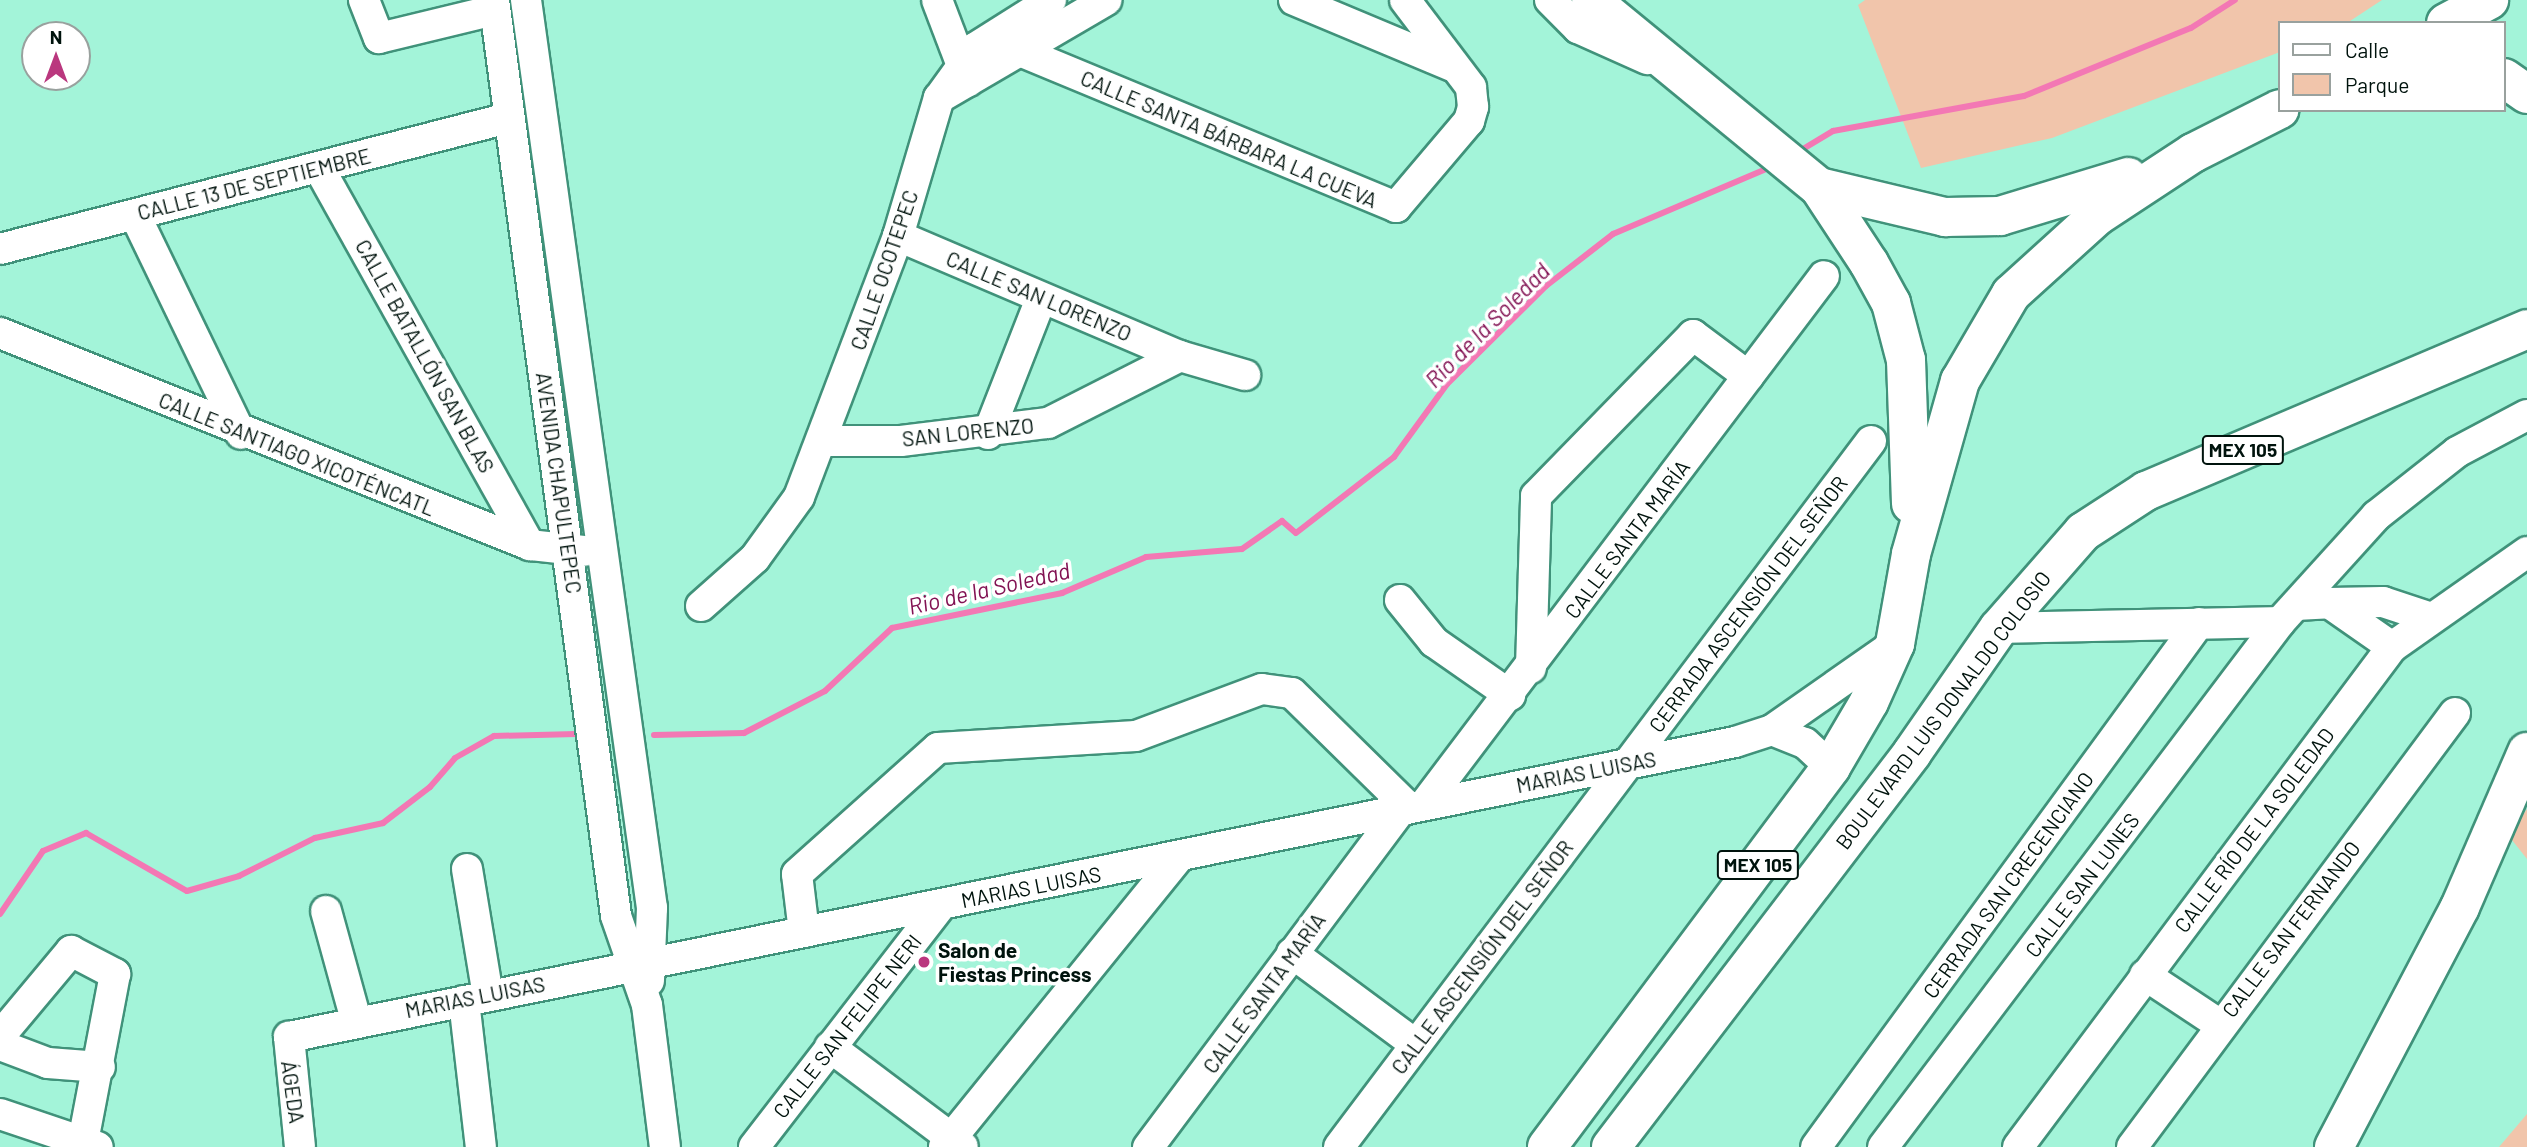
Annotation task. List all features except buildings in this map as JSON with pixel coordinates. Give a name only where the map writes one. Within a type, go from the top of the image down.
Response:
[{"type":"main road","name":"MEX 105","points":[[1591,0],[1711,102],[1811,180],[1891,303],[1906,360],[1911,554]]},
{"type":"main road","points":[[2450,21],[2489,0]]},
{"type":"main road","points":[[2506,79],[2527,94]]},
{"type":"main road","name":"MEX 105","points":[[1548,1147],[1830,767],[1895,644],[1911,554],[1960,381],[2011,294],[2096,216],[2193,153],[2278,110]]},
{"type":"main road","name":"MEX 105","points":[[1811,180],[1945,218],[2000,216],[2063,201],[2193,153]]},
{"type":"main road","name":"BOULEVARD LUIS DONALDO COLOSIO","points":[[1611,1147],[1912,753],[1999,628],[2082,531],[2146,491],[2527,329]]},
{"type":"main road","points":[[2334,1147],[2460,907],[2527,752]]},
{"type":"street","points":[[364,0],[379,38],[495,5]]},
{"type":"street","name":"AVENIDA CHAPULTEPEC","points":[[526,0],[600,552],[652,908],[642,962]]},
{"type":"street","points":[[937,0],[965,75]]},
{"type":"street","points":[[965,75],[975,48],[1051,0]]},
{"type":"street","points":[[965,75],[1022,52],[1107,0]]},
{"type":"street","points":[[1294,0],[1453,67]]},
{"type":"street","points":[[1405,0],[1453,67]]},
{"type":"street","points":[[1550,0],[1578,28],[1679,74]]},
{"type":"street","name":"AVENIDA CHAPULTEPEC","points":[[495,5],[616,916],[642,962]]},
{"type":"street","name":"CALLE SANTA BÁRBARA LA CUEVA","points":[[1022,52],[1396,207],[1469,121],[1473,107],[1471,87],[1453,67]]},
{"type":"street","name":"CALLE OCOTEPEC","points":[[701,606],[755,558],[799,497],[825,441],[898,236],[939,98],[965,75]]},
{"type":"street","name":"CALLE 13 DE SEPTIEMBRE","points":[[0,249],[508,118]]},
{"type":"street","name":"CALLE BATALLÓN SAN BLAS","points":[[319,168],[530,545]]},
{"type":"street","points":[[135,215],[241,434]]},
{"type":"street","name":"CALLE SAN LORENZO","points":[[898,236],[1180,356],[1245,375]]},
{"type":"street","name":"CALLE SANTA MARÍA","points":[[1148,1147],[1292,953],[1531,668],[1824,276]]},
{"type":"street","points":[[988,434],[1041,299]]},
{"type":"street","name":"CALLE SANTIAGO XICOTÉNCATL","points":[[0,333],[241,434],[530,545],[568,551],[600,552]]},
{"type":"street","points":[[1531,668],[1536,496],[1693,335],[1748,376]]},
{"type":"street","name":"SAN LORENZO","points":[[825,441],[988,434],[1048,423],[1180,356]]},
{"type":"street","name":"CALLE SAN LUNES","points":[[1883,1147],[2288,613],[2376,516],[2457,453],[2527,415]]},
{"type":"street","name":"CERRADA ASCENSIÓN DEL SEÑOR","points":[[1625,767],[1871,441]]},
{"type":"street","name":"CALLE RÍO DE LA SOLEDAD","points":[[2018,1147],[2392,647],[2428,617],[2527,552]]},
{"type":"street","points":[[1400,600],[1434,642],[1510,695]]},
{"type":"street","points":[[1999,628],[2199,623],[2288,613],[2329,603],[2383,602],[2428,617]]},
{"type":"street","points":[[2329,603],[2392,647]]},
{"type":"street","name":"CERRADA SAN CRECENCIANO","points":[[1816,1147],[2199,623]]},
{"type":"street","name":"MARIAS LUISAS","points":[[289,1037],[356,1020],[476,998],[642,962],[1178,858],[1416,803],[1625,767],[1772,730],[1895,644]]},
{"type":"street","points":[[804,932],[797,874],[938,748],[1136,736],[1279,687],[1292,693],[1416,803]]},
{"type":"street","name":"CALLE SAN FERNANDO","points":[[2132,1147],[2220,1024],[2455,713]]},
{"type":"street","points":[[1772,730],[1805,743],[1830,767]]},
{"type":"street","name":"CALLE ASCENSIÓN DEL SEÑOR","points":[[1339,1147],[1625,767]]},
{"type":"street","points":[[830,1047],[953,1144],[1178,858]]},
{"type":"street","points":[[467,869],[476,998],[481,1147]]},
{"type":"street","name":"CALLE SAN FELIPE NERI","points":[[754,1147],[940,906]]},
{"type":"street","points":[[327,911],[356,1020]]},
{"type":"street","points":[[0,1036],[71,951],[115,974],[90,1144],[0,1114]]},
{"type":"street","points":[[1292,953],[1415,1044]]},
{"type":"street","points":[[642,962],[665,1147]]},
{"type":"street","points":[[2146,975],[2220,1024]]},
{"type":"street","name":"ÁGEDA","points":[[289,1037],[300,1147]]},
{"type":"street","points":[[0,1045],[48,1063],[100,1067]]},
{"type":"green space","points":[[1865,0],[2382,0],[2350,21],[2278,21],[2278,53],[2052,138],[1921,168],[1858,5]]},
{"type":"green space","points":[[2527,809],[2527,859],[2508,835]]},
{"type":"green space","points":[[2527,1114],[2527,1147],[2499,1147]]},
{"type":"waterway","points":[[1798,152],[1833,131],[2024,96],[2191,28],[2235,0]]},
{"type":"waterway","name":"Rio de la Soledad","points":[[654,735],[744,733],[825,691],[892,628],[1062,593],[1146,557],[1242,549],[1282,521],[1296,533],[1394,457],[1447,384],[1546,286],[1613,234],[1773,166]]},
{"type":"waterway","points":[[0,914],[43,851],[86,833],[187,891],[239,876],[315,838],[383,823],[430,787],[455,758],[494,736],[576,734]]},
{"type":"place","name":"Salon de Fiestas Princess","points":[[924,962]]}]
